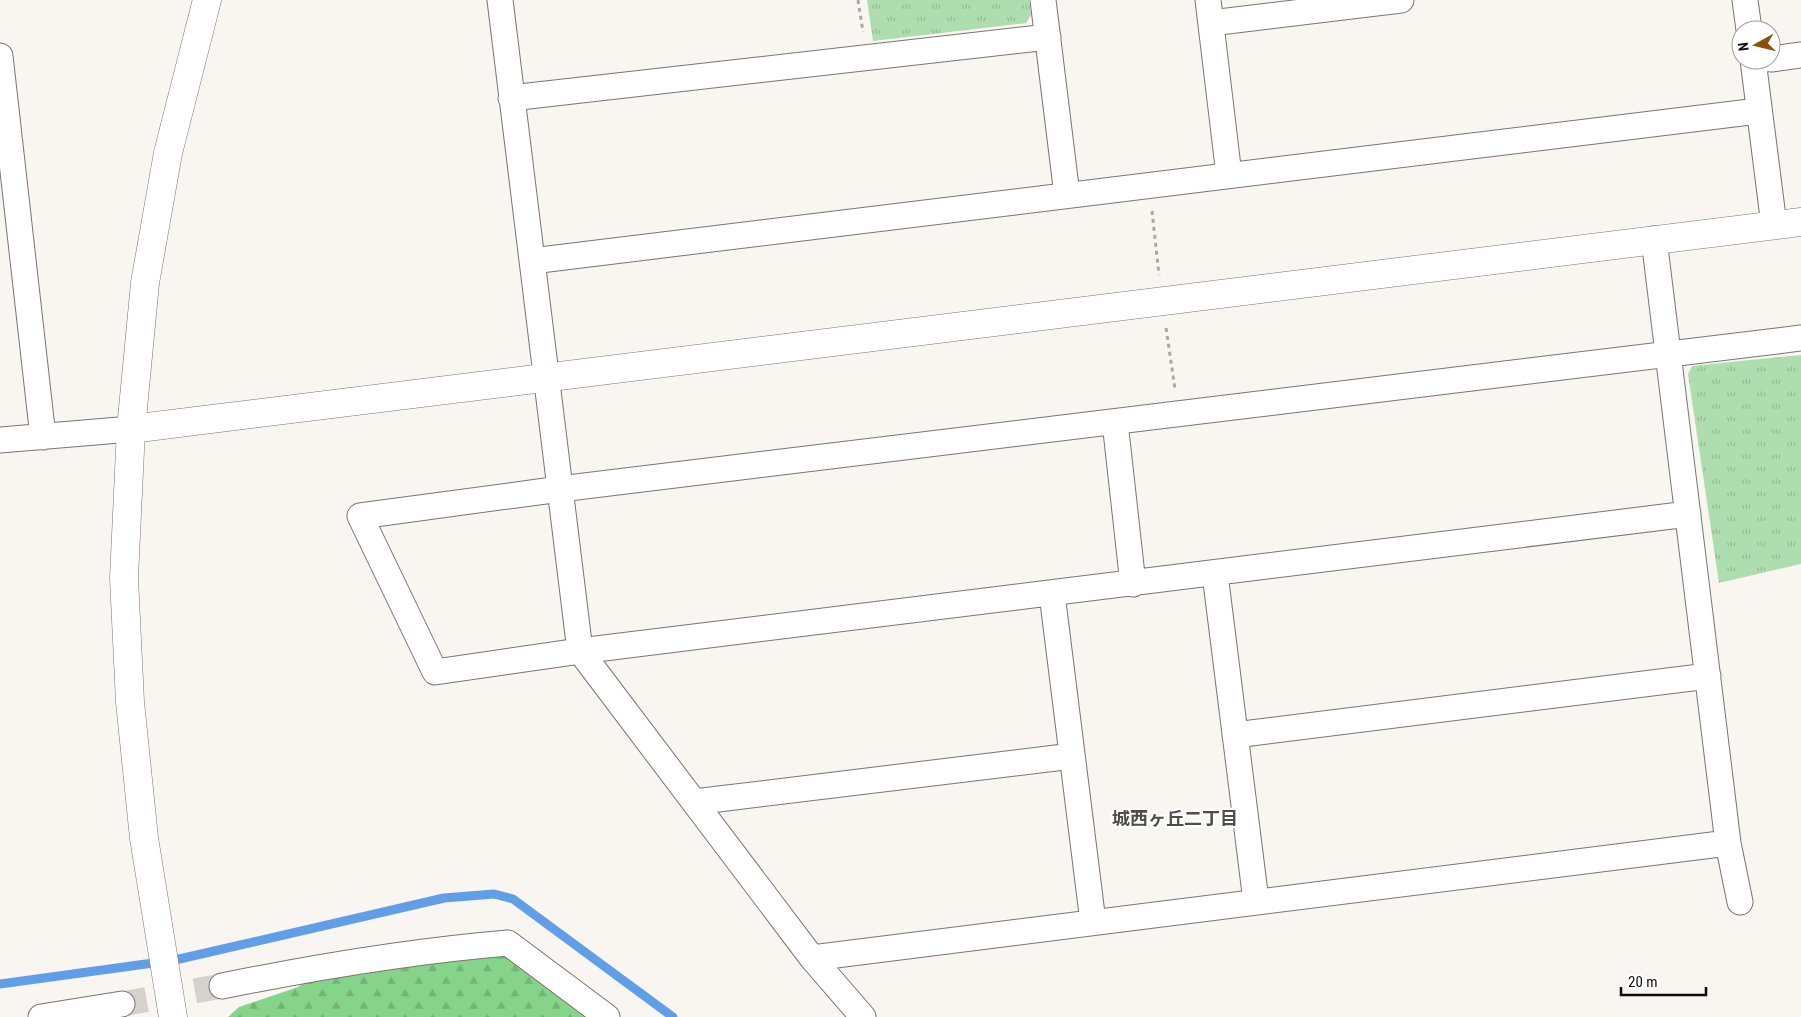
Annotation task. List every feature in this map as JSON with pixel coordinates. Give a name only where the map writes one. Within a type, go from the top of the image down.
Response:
[{"type":"street","points":[[172,1017],[144,838],[130,702],[124,578],[131,429],[145,283],[168,153],[207,0]]},
{"type":"street","points":[[500,0],[580,651],[812,958],[862,1017]]},
{"type":"street","points":[[1043,0],[1067,195]]},
{"type":"street","points":[[1229,175],[1209,12],[1401,0]]},
{"type":"street","points":[[1745,0],[1748,20]]},
{"type":"street","points":[[511,98],[1048,36]]},
{"type":"street","points":[[1781,57],[1801,55]]},
{"type":"street","points":[[0,56],[43,437]]},
{"type":"street","points":[[1760,70],[1758,111],[1774,225]]},
{"type":"street","points":[[532,261],[1758,111]]},
{"type":"street","points":[[0,440],[131,429],[545,376],[1801,222]]},
{"type":"street","points":[[1654,239],[1728,843],[1740,902]]},
{"type":"street","points":[[1688,514],[1215,574],[580,651],[435,672],[360,516],[560,489],[1801,338]]},
{"type":"street","points":[[1115,422],[1133,584]]},
{"type":"street","points":[[1215,574],[1256,901]]},
{"type":"street","points":[[1052,594],[1093,922]]},
{"type":"street","points":[[1235,735],[1708,676]]},
{"type":"street","points":[[694,802],[1072,756]]},
{"type":"street","points":[[812,958],[1728,843]]},
{"type":"street","points":[[222,986],[312,967],[459,947],[508,943],[607,1017]]},
{"type":"street","points":[[41,1017],[122,1004]]},
{"type":"green space","points":[[867,0],[1029,0],[1031,15],[1026,23],[873,41]]},
{"type":"green space","points":[[1801,355],[1801,564],[1719,583],[1688,374],[1692,366]]},
{"type":"green space","points":[[510,952],[597,1017],[228,1017],[239,1007],[298,987],[318,973]]},
{"type":"waterway","points":[[0,984],[175,960],[444,898],[494,894],[513,899],[673,1017]]},
{"type":"tunnel","points":[[122,1004],[222,986]]},
{"type":"district","name":"城西ヶ丘二丁目","points":[[1175,819]]}]
